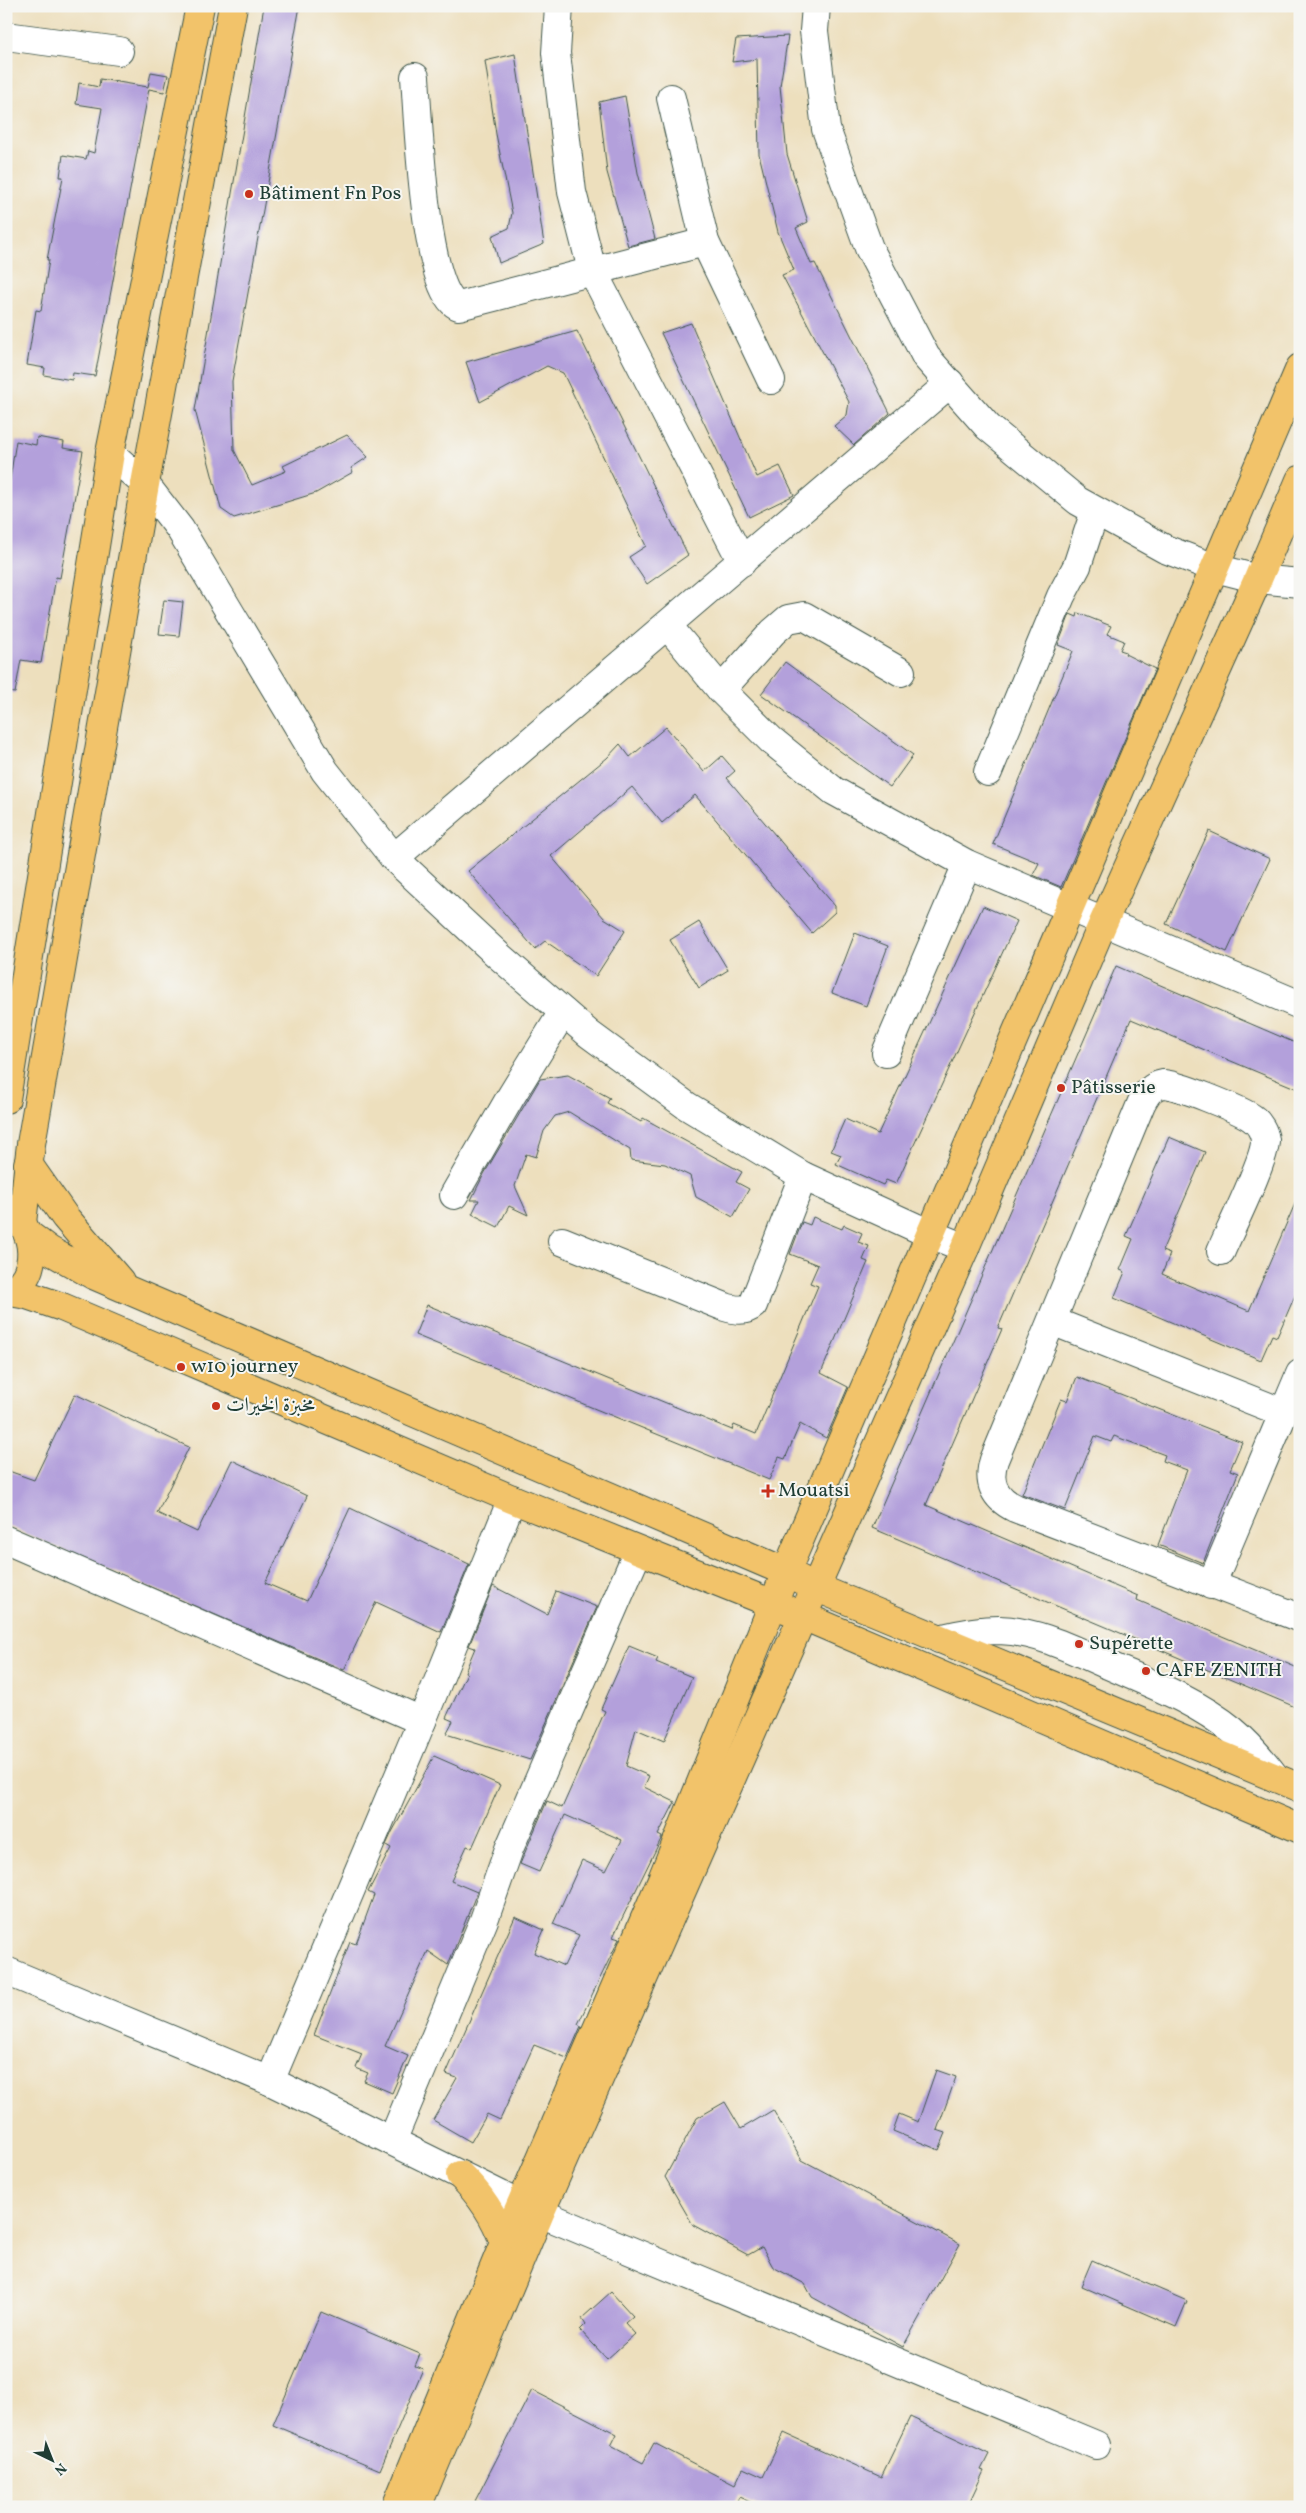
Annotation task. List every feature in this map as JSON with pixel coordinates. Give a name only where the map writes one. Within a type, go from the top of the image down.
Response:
[{"type":"main road","points":[[6,1099],[110,453],[200,6]]},
{"type":"main road","points":[[8,1293],[28,1273],[32,1261],[19,1223],[28,1164],[145,484],[232,6]]},
{"type":"main road","points":[[417,2507],[530,2209],[786,1572],[1300,368]]},
{"type":"main road","points":[[396,2507],[504,2243],[530,2209],[803,1616],[965,1248],[1103,923],[1258,579],[1300,480]]},
{"type":"main road","points":[[28,1164],[85,1242],[128,1290]]},
{"type":"main road","points":[[19,1223],[70,1263],[128,1290],[786,1572],[815,1587],[1288,1783]]},
{"type":"main road","points":[[8,1293],[27,1295],[62,1307],[512,1499],[773,1606],[803,1616],[1300,1828]]},
{"type":"main road","points":[[460,2175],[483,2199],[492,2213],[504,2243]]},
{"type":"street","points":[[559,6],[556,53],[572,192],[592,270],[742,562]]},
{"type":"street","points":[[816,6],[814,31],[826,129],[869,248],[926,357],[988,427],[1078,501],[1165,549],[1215,568],[1258,579],[1300,583]]},
{"type":"street","points":[[6,36],[119,51]]},
{"type":"street","points":[[415,77],[432,253],[444,293],[450,302],[459,306],[705,242]]},
{"type":"street","points":[[671,98],[705,242],[771,380]]},
{"type":"street","points":[[394,858],[668,626],[950,383]]},
{"type":"street","points":[[110,453],[145,484],[180,529],[325,771],[394,858],[499,956],[590,1034],[687,1106],[803,1176],[965,1248]]},
{"type":"street","points":[[988,772],[1057,604],[1076,566],[1095,511]]},
{"type":"street","points":[[721,690],[788,618],[804,616],[901,672]]},
{"type":"street","points":[[668,626],[721,690],[771,740],[834,791],[966,864],[1069,910],[1300,1005]]},
{"type":"street","points":[[886,1053],[966,864]]},
{"type":"street","points":[[454,1195],[510,1098],[564,1012]]},
{"type":"street","points":[[1221,1251],[1261,1157],[1265,1140],[1262,1131],[1258,1123],[1243,1113],[1171,1084],[1156,1086],[1149,1091],[1141,1104],[991,1471],[991,1483],[996,1494],[1004,1503],[1015,1508],[1300,1618]]},
{"type":"street","points":[[562,1240],[725,1307],[734,1310],[746,1309],[754,1305],[803,1176]]},
{"type":"street","points":[[1052,1321],[1284,1412]]},
{"type":"street","points":[[1211,1585],[1300,1374]]},
{"type":"street","points":[[270,2081],[422,1721],[512,1499]]},
{"type":"street","points":[[6,1540],[422,1721]]},
{"type":"street","points":[[392,2141],[484,1920],[508,1849],[638,1551]]},
{"type":"street","points":[[939,1639],[970,1631],[1000,1630],[1031,1634],[1061,1644],[1178,1695],[1205,1711],[1233,1731],[1288,1783]]},
{"type":"street","points":[[6,1970],[270,2081],[530,2209],[1096,2445]]},
{"type":"building","name":"Bâtiment Fn Pos","points":[[264,6],[300,6],[232,381],[234,450],[252,485],[286,471],[283,466],[347,435],[368,457],[351,468],[353,472],[316,493],[234,518],[221,509],[195,410]]},
{"type":"building","points":[[788,36],[780,86],[787,154],[808,222],[796,228],[811,264],[815,263],[890,413],[854,445],[834,426],[847,415],[849,402],[782,275],[794,270],[778,232],[759,154],[757,59],[732,62],[736,39]]},
{"type":"building","points":[[515,54],[544,244],[499,263],[492,236],[509,228],[512,213],[496,134],[485,61]]},
{"type":"building","points":[[151,72],[168,75],[164,92],[149,89],[95,376],[73,373],[72,380],[44,375],[45,368],[27,365],[36,310],[41,311],[49,260],[47,260],[63,177],[60,177],[63,155],[86,159],[88,151],[94,153],[102,108],[76,104],[79,83],[99,87],[100,79],[148,87]]},
{"type":"building","points":[[625,96],[638,173],[655,239],[628,246],[607,172],[599,102]]},
{"type":"building","points":[[691,323],[757,477],[780,466],[794,495],[749,517],[661,333]]},
{"type":"building","points":[[577,331],[688,555],[647,584],[629,557],[646,546],[563,373],[547,366],[480,402],[466,362]]},
{"type":"building","points":[[37,437],[64,442],[63,448],[83,451],[60,578],[56,577],[41,663],[21,660],[15,693],[6,692],[6,504],[16,441],[36,445]]},
{"type":"building","points":[[164,600],[183,602],[179,636],[159,634]]},
{"type":"building","points":[[1078,613],[1111,626],[1107,634],[1124,641],[1120,650],[1155,669],[1061,887],[1033,875],[1039,863],[993,844],[1073,651],[1058,645],[1070,614],[1077,617]]},
{"type":"building","points":[[785,662],[913,755],[890,787],[761,694]]},
{"type":"building","points":[[666,727],[704,772],[722,756],[735,771],[727,778],[835,906],[835,912],[812,933],[695,795],[662,823],[632,787],[551,856],[604,918],[625,931],[596,976],[545,941],[535,949],[468,871],[607,758],[620,744],[630,757]]},
{"type":"building","points":[[1209,831],[1270,859],[1227,952],[1166,924]]},
{"type":"building","points":[[983,906],[1017,921],[896,1184],[886,1180],[883,1185],[836,1164],[841,1155],[831,1151],[845,1119],[878,1134]]},
{"type":"building","points":[[699,922],[728,970],[699,988],[670,940]]},
{"type":"building","points":[[855,933],[888,946],[866,1006],[832,993]]},
{"type":"building","points":[[1116,966],[1300,1045],[1300,1090],[1131,1019],[998,1328],[1002,1329],[926,1505],[1138,1596],[1137,1600],[1300,1669],[1300,1709],[872,1528]]},
{"type":"building","points":[[568,1075],[610,1098],[607,1103],[641,1122],[643,1118],[742,1172],[736,1182],[749,1189],[733,1217],[696,1197],[690,1176],[665,1164],[631,1160],[630,1150],[569,1112],[555,1116],[544,1131],[536,1157],[526,1154],[515,1186],[528,1215],[509,1206],[498,1227],[472,1214],[479,1200],[471,1200],[484,1174],[540,1079]]},
{"type":"building","points":[[1169,1137],[1205,1152],[1162,1251],[1170,1254],[1162,1274],[1249,1311],[1300,1192],[1300,1284],[1277,1337],[1272,1335],[1261,1360],[1114,1298],[1125,1272],[1120,1270],[1133,1239],[1126,1236]]},
{"type":"building","points":[[813,1217],[842,1229],[844,1225],[862,1233],[858,1242],[869,1246],[863,1260],[868,1262],[821,1373],[848,1387],[826,1438],[800,1424],[785,1459],[779,1457],[769,1480],[415,1335],[427,1305],[732,1430],[734,1425],[756,1434],[818,1286],[810,1283],[818,1265],[790,1254],[802,1222],[810,1225]]},
{"type":"building","points":[[1077,1377],[1242,1442],[1230,1470],[1238,1473],[1203,1563],[1158,1545],[1187,1470],[1163,1461],[1165,1455],[1114,1436],[1111,1442],[1095,1436],[1065,1510],[1022,1494],[1061,1399],[1067,1401]]},
{"type":"building","points":[[75,1394],[189,1447],[157,1513],[197,1532],[232,1460],[307,1496],[265,1583],[307,1601],[350,1508],[469,1564],[441,1632],[376,1602],[344,1670],[6,1525],[6,1470],[34,1480]]},
{"type":"building","points":[[493,1586],[547,1614],[556,1591],[597,1607],[530,1760],[446,1734],[453,1721],[446,1718],[467,1673],[465,1672],[475,1648],[469,1646]]},
{"type":"building","points":[[629,1646],[658,1658],[656,1662],[692,1677],[664,1741],[636,1729],[626,1766],[649,1776],[644,1787],[675,1802],[658,1835],[662,1837],[613,1937],[619,1939],[578,2024],[581,2026],[567,2058],[534,2045],[500,2120],[487,2114],[471,2142],[433,2120],[457,2078],[446,2074],[515,1917],[544,1930],[534,1953],[564,1966],[579,1935],[553,1924],[582,1860],[606,1871],[622,1840],[565,1815],[539,1872],[520,1864],[547,1801],[562,1808],[605,1711],[601,1709]]},
{"type":"building","points":[[434,1756],[500,1785],[472,1848],[467,1846],[451,1881],[477,1892],[448,1965],[428,1951],[385,2046],[408,2056],[392,2093],[364,2081],[368,2073],[356,2068],[362,2054],[314,2035],[350,1942],[356,1944],[374,1895],[368,1892],[391,1848],[386,1845]]},
{"type":"building","points":[[936,2070],[956,2077],[937,2130],[946,2133],[939,2150],[893,2131],[899,2114],[918,2122]]},
{"type":"building","points":[[725,2102],[741,2129],[773,2110],[802,2160],[960,2244],[903,2347],[812,2297],[805,2284],[773,2267],[762,2247],[748,2255],[693,2225],[665,2177],[697,2118]]},
{"type":"building","points":[[1092,2260],[1187,2301],[1176,2327],[1081,2286]]},
{"type":"building","points":[[611,2292],[633,2316],[625,2323],[635,2334],[607,2359],[580,2330],[586,2324],[582,2318]]},
{"type":"building","points":[[321,2312],[420,2354],[415,2366],[423,2369],[380,2470],[273,2425]]},
{"type":"building","points":[[532,2390],[617,2434],[611,2446],[643,2463],[654,2443],[735,2485],[743,2468],[763,2477],[784,2433],[881,2477],[910,2417],[989,2454],[981,2470],[984,2471],[967,2507],[761,2507],[739,2497],[734,2507],[486,2507],[475,2501]]},
{"type":"place","name":"Bâtiment Fn Pos","points":[[249,194]]},
{"type":"place","name":"Pâtisserie","points":[[1061,1088]]},
{"type":"place","name":"w10 journey","points":[[181,1367]]},
{"type":"place","name":"مخبزة الخيرات","points":[[216,1406]]},
{"type":"place","name":"Mouatsi","points":[[768,1491]]},
{"type":"place","name":"Supérette","points":[[1079,1644]]},
{"type":"place","name":"CAFE ZENITH","points":[[1146,1671]]}]
